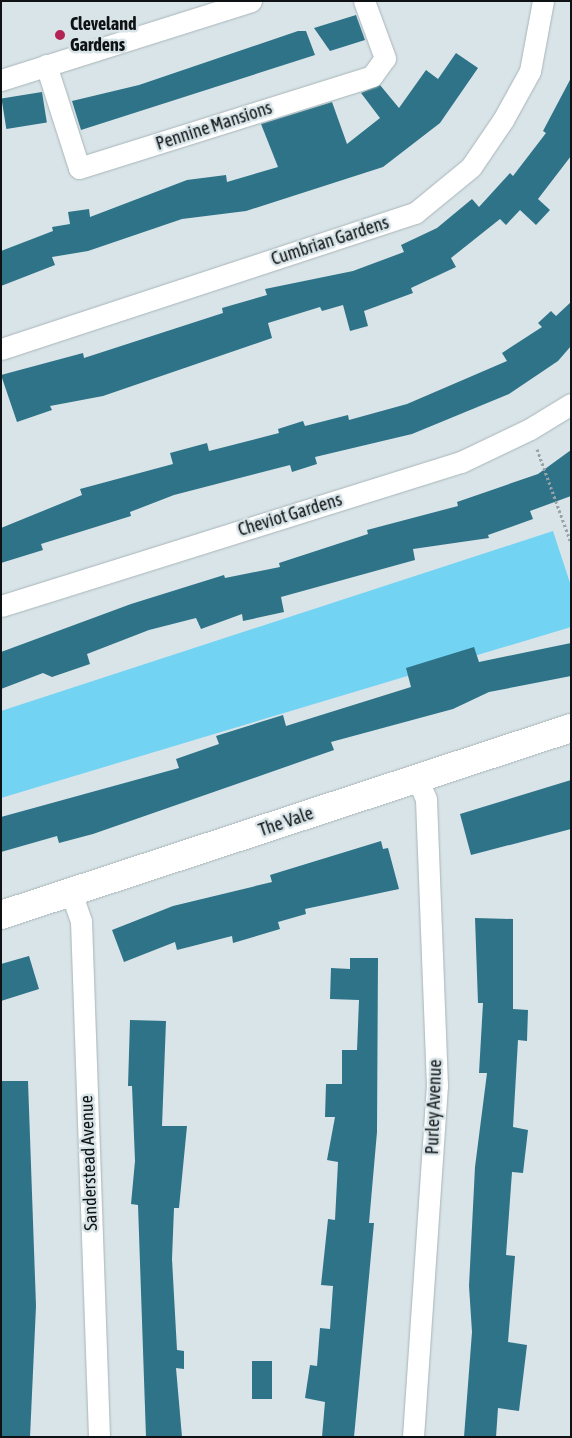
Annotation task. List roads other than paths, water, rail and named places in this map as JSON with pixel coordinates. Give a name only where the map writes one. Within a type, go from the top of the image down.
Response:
[{"type":"street","points":[[1,80],[251,1]]},
{"type":"street","name":"Pennine Mansions","points":[[46,65],[79,168],[372,76],[386,58],[364,1]]},
{"type":"street","name":"Cumbrian Gardens","points":[[1,348],[415,213],[471,167],[503,120],[530,71],[544,1]]},
{"type":"street","name":"Cheviot Gardens","points":[[1,606],[462,462],[530,429],[571,404]]},
{"type":"street","name":"The Vale","points":[[1,915],[571,728]]},
{"type":"street","name":"Purley Avenue","points":[[413,1437],[437,1086],[426,799],[417,778]]},
{"type":"street","name":"Sanderstead Avenue","points":[[71,892],[81,921],[99,1437]]},
{"type":"place","name":"Cleveland Gardens","points":[[60,35]]}]
